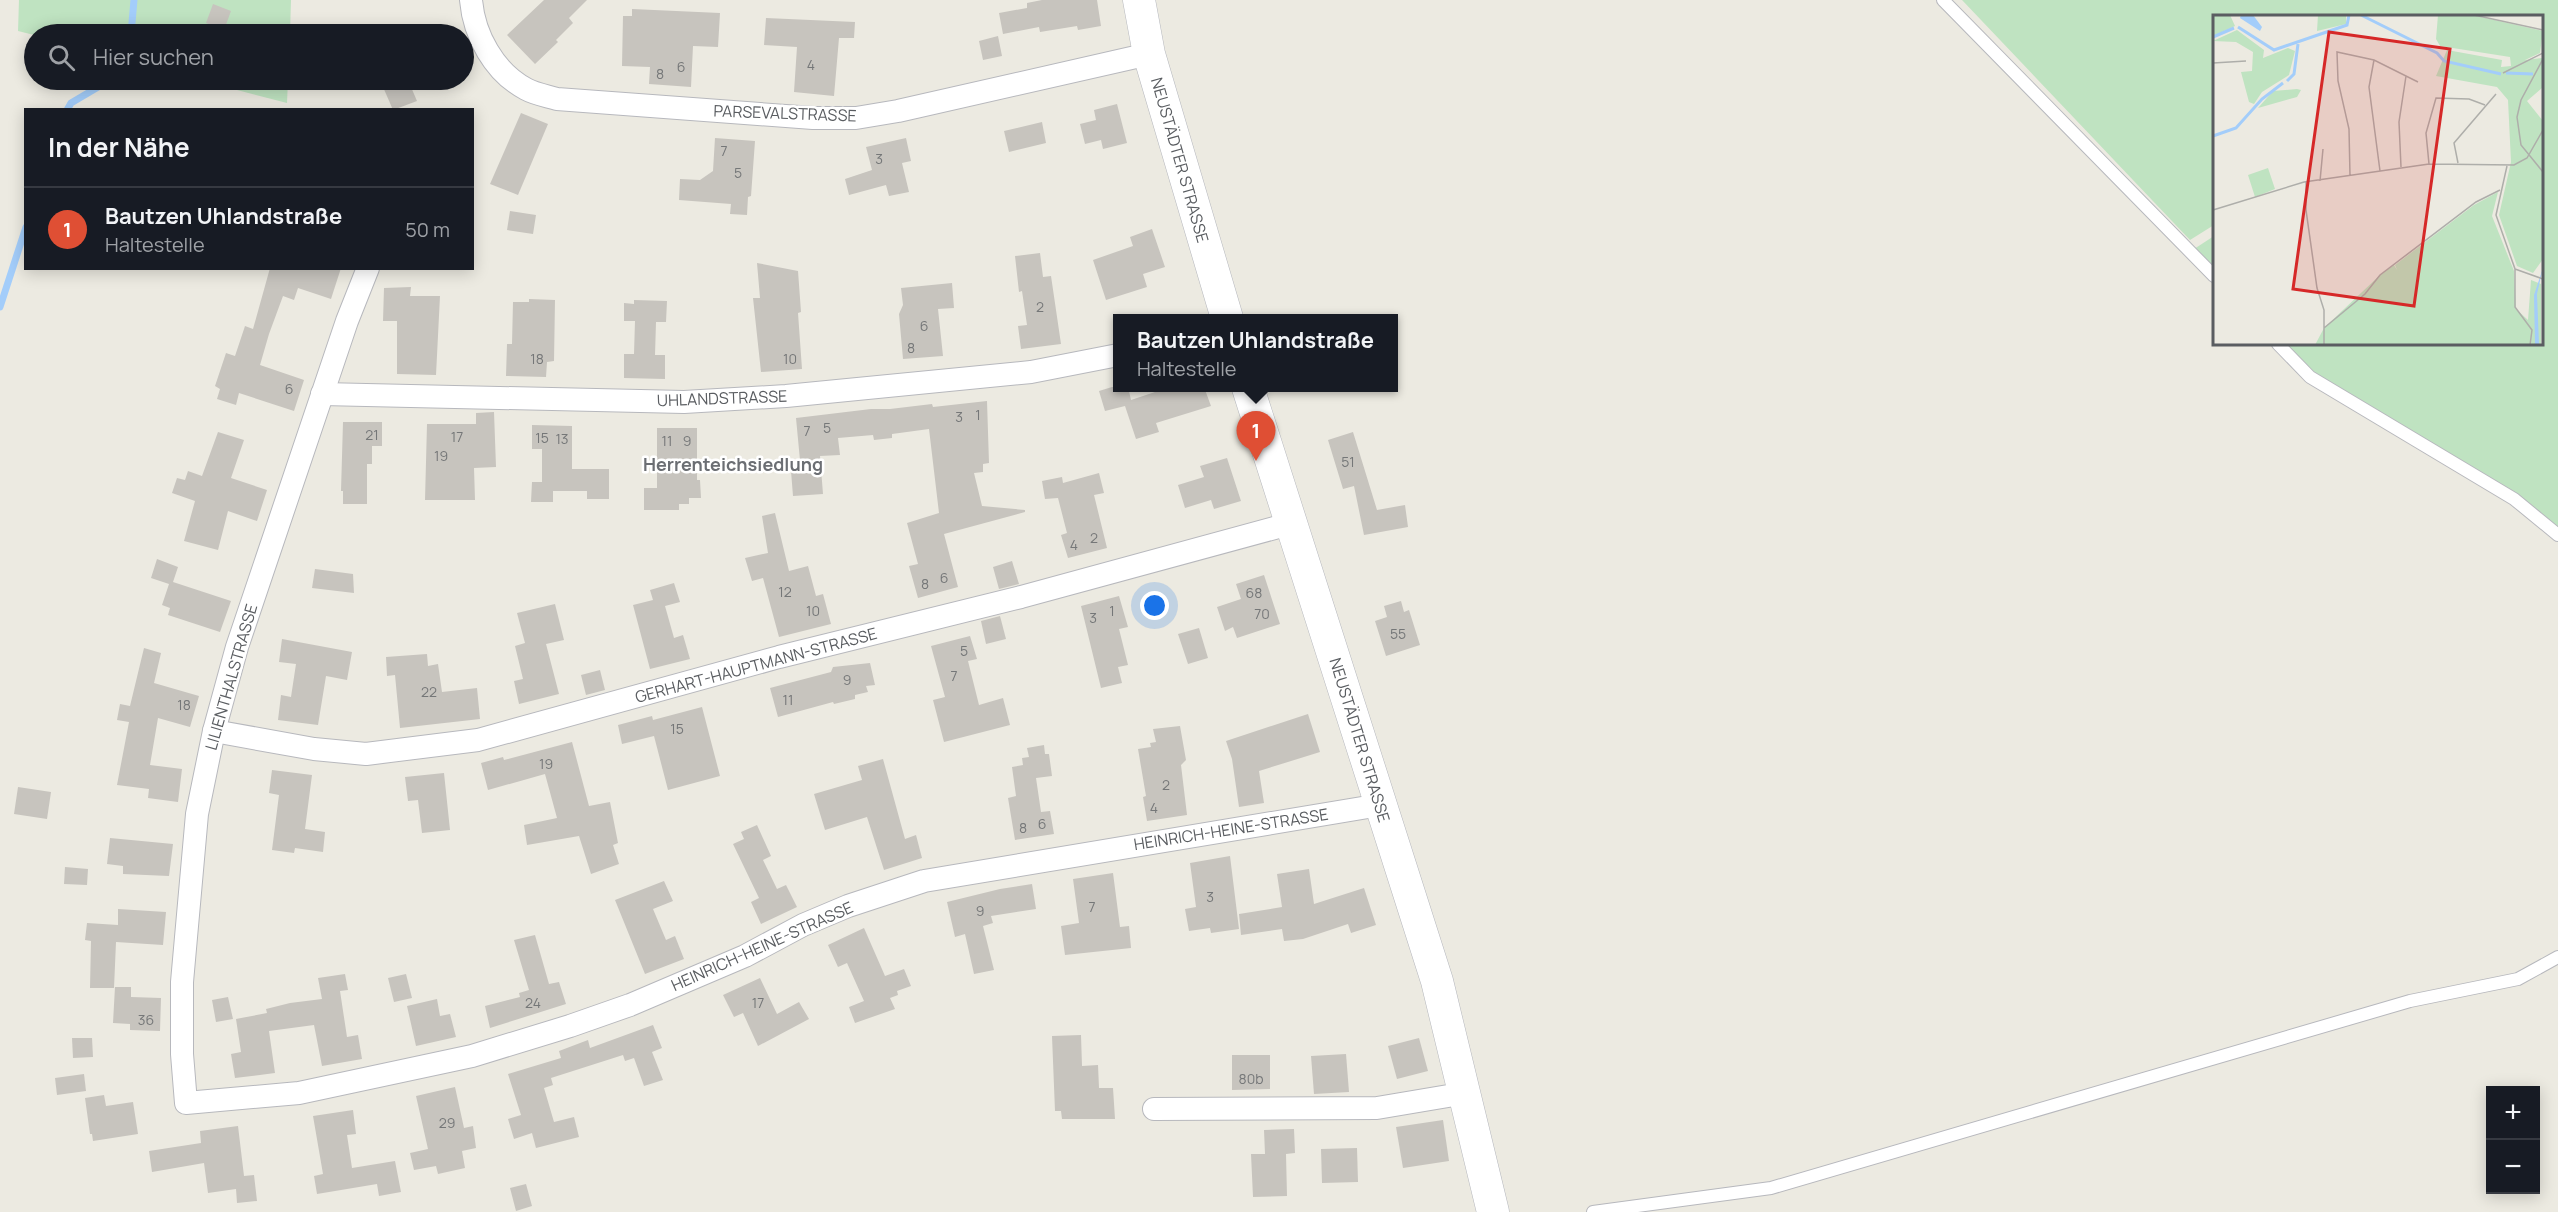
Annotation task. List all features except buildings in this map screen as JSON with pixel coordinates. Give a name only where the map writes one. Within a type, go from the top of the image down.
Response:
[{"type":"street","name":"PARSEVALSTRASSE","points":[[471,0],[473,18],[499,70],[526,89],[557,99],[813,118],[856,118],[898,111],[1149,54]]},
{"type":"street","name":"NEUSTÄDTER STRASSE","points":[[1139,0],[1149,54],[1226,314]]},
{"type":"street","name":"LILIENTHALSTRASSE","points":[[186,1103],[182,1054],[182,982],[197,814],[214,731],[237,647],[347,321],[367,270]]},
{"type":"street","name":"UHLANDSTRASSE","points":[[322,394],[684,402],[786,396],[1031,372],[1113,356]]},
{"type":"street","name":"NEUSTÄDTER STRASSE","points":[[1250,392],[1437,981],[1493,1212]]},
{"type":"street","name":"GERHART-HAUPTMANN-STRASSE","points":[[214,731],[314,748],[366,754],[478,740],[780,657],[1021,597],[1293,523]]},
{"type":"street","name":"HEINRICH-HEINE-STRASSE","points":[[186,1103],[299,1093],[472,1056],[630,1005],[746,956],[803,925],[848,906],[924,881],[1380,805]]},
{"type":"street","points":[[1154,1109],[1377,1108],[1466,1094]]},
{"type":"lane","points":[[1943,0],[2213,275]]},
{"type":"lane","points":[[2279,345],[2310,377],[2514,499],[2558,535]]},
{"type":"lane","points":[[1593,1212],[1771,1188],[2410,1001],[2518,979],[2558,957]]},
{"type":"green space","points":[[19,0],[291,0],[290,24],[24,24],[24,32],[18,31]]},
{"type":"green space","points":[[1962,0],[2558,0],[2558,535],[2514,499],[2310,377],[2279,345],[2543,345],[2543,15],[2213,15],[2213,226],[2190,240]]},
{"type":"green space","points":[[237,90],[288,90],[287,103]]},
{"type":"green space","points":[[2213,237],[2213,275],[2191,251]]},
{"type":"waterway","points":[[132,24],[134,0]]},
{"type":"waterway","points":[[68,108],[71,103],[93,90]]},
{"type":"waterway","points":[[0,307],[24,233]]},
{"type":"place","name":"Bautzen Uhlandstraße","points":[[1256,461]]},
{"type":"district","name":"Herrenteichsiedlung","points":[[733,464]]}]
